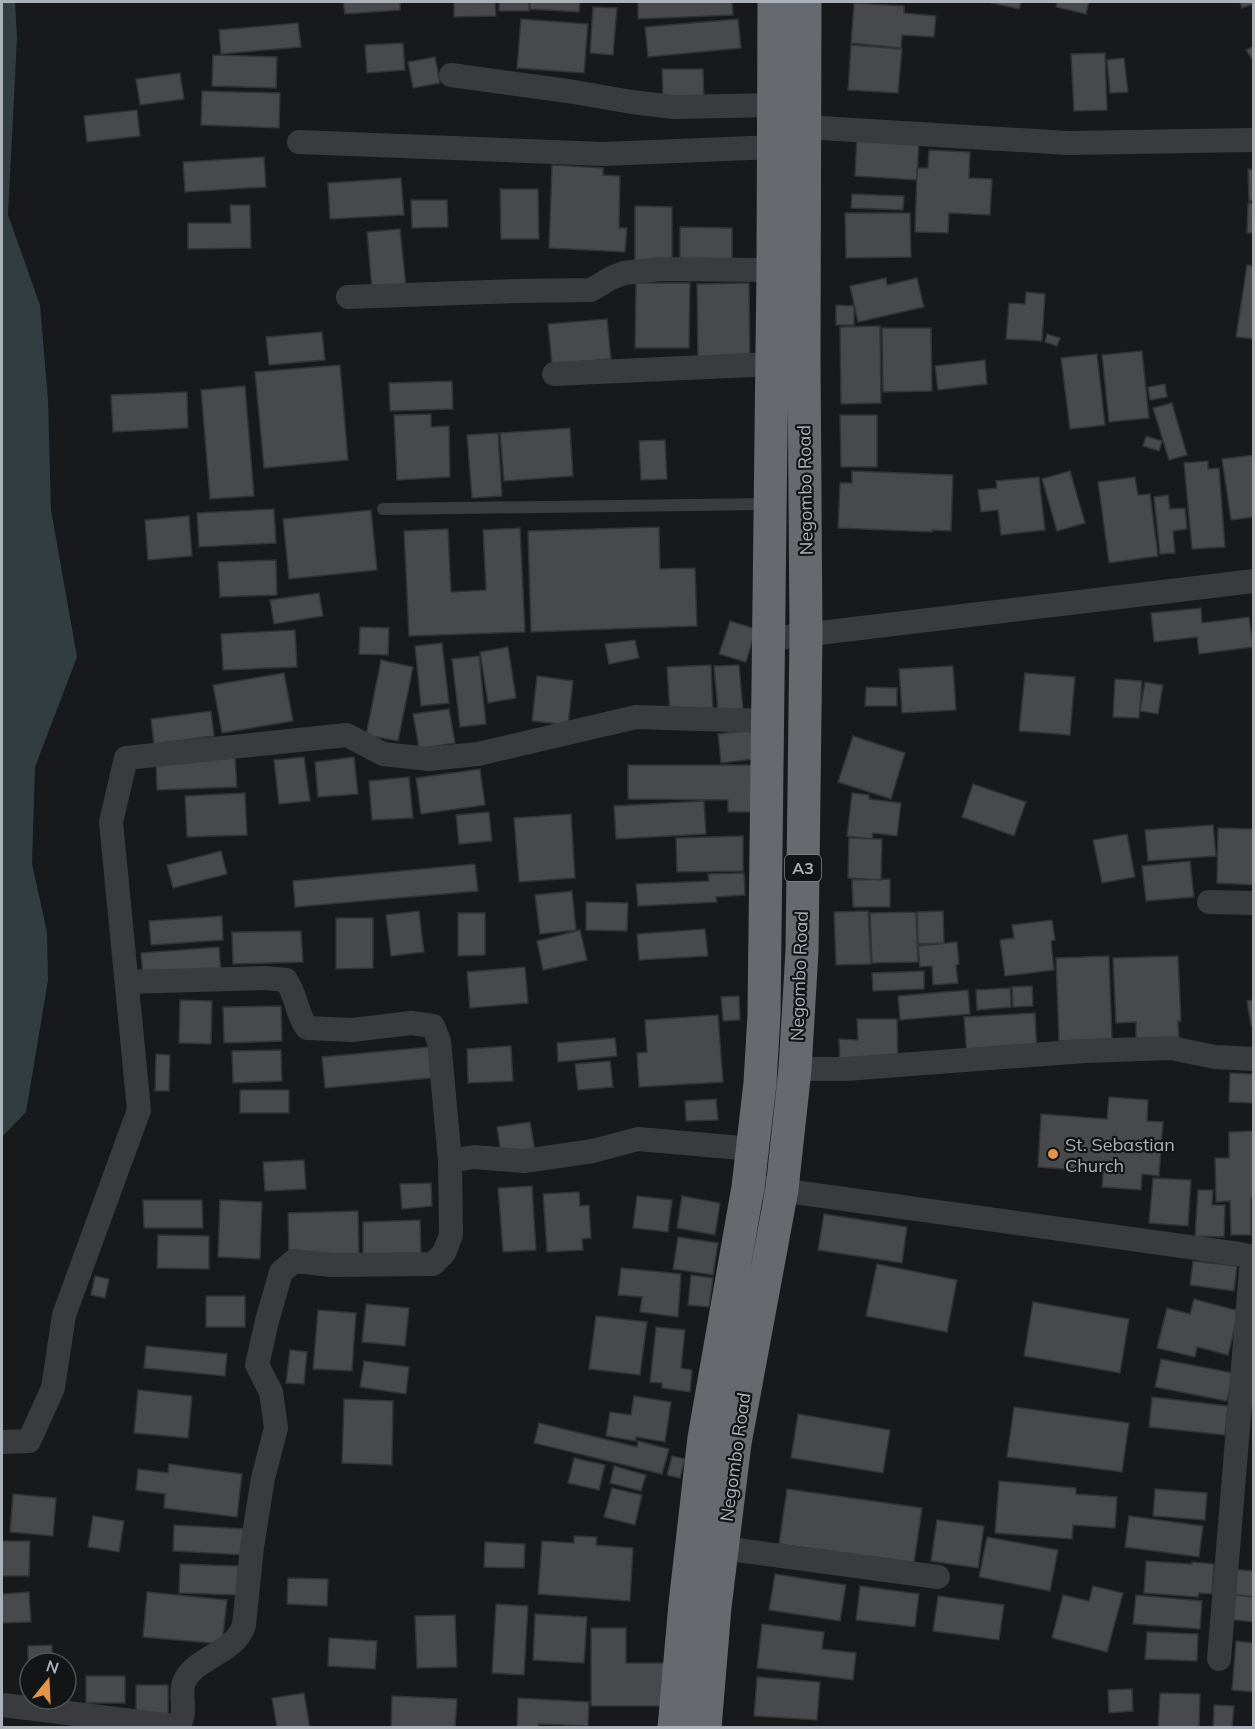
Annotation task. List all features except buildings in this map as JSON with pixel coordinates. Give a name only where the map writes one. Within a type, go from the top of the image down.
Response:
[{"type":"highway","name":"Negombo Road","points":[[674,1728],[704,1438],[748,1187],[760,1083],[764,1015],[770,639],[774,2]]},
{"type":"highway","name":"Negombo Road","points":[[705,1728],[715,1607],[735,1443],[782,1189],[795,1069],[802,951],[806,634],[805,2]]},
{"type":"street","points":[[451,75],[674,107],[774,105]]},
{"type":"street","points":[[804,127],[1068,143],[1254,140]]},
{"type":"street","points":[[299,141],[603,154],[774,147]]},
{"type":"street","points":[[348,297],[591,290],[624,273],[660,269],[773,270]]},
{"type":"street","points":[[554,374],[772,364]]},
{"type":"street","points":[[770,639],[1254,581]]},
{"type":"street","points":[[2,1442],[29,1441],[53,1388],[64,1315],[139,1110],[111,822],[126,758],[347,735],[383,754],[429,759],[478,754],[636,717],[768,721]]},
{"type":"street","points":[[1209,902],[1254,903]]},
{"type":"street","points":[[2,1705],[172,1726],[180,1723],[183,1717],[184,1683],[195,1669],[241,1636],[244,1625],[252,1547],[263,1478],[276,1428],[270,1392],[257,1365],[281,1272],[294,1261],[332,1264],[433,1264],[444,1253],[451,1235],[450,1161],[439,1041],[433,1026],[411,1023],[352,1030],[307,1028],[300,1018],[294,991],[286,980],[266,978],[127,982]]},
{"type":"street","points":[[795,1069],[846,1069],[1073,1051],[1172,1048],[1215,1057],[1254,1059]]},
{"type":"street","points":[[450,1161],[474,1157],[525,1161],[593,1150],[638,1139],[753,1149]]},
{"type":"street","points":[[748,1187],[782,1189],[1253,1257],[1219,1659]]},
{"type":"street","points":[[722,1548],[938,1577]]},
{"type":"lane","points":[[383,509],[771,504]]},
{"type":"shaded area","points":[[2,2],[15,2],[17,38],[8,215],[40,305],[48,400],[51,510],[77,657],[35,767],[32,864],[47,932],[48,980],[26,1112],[2,1137]]},
{"type":"place","name":"St. Sebastian Church","points":[[1053,1154]]}]
